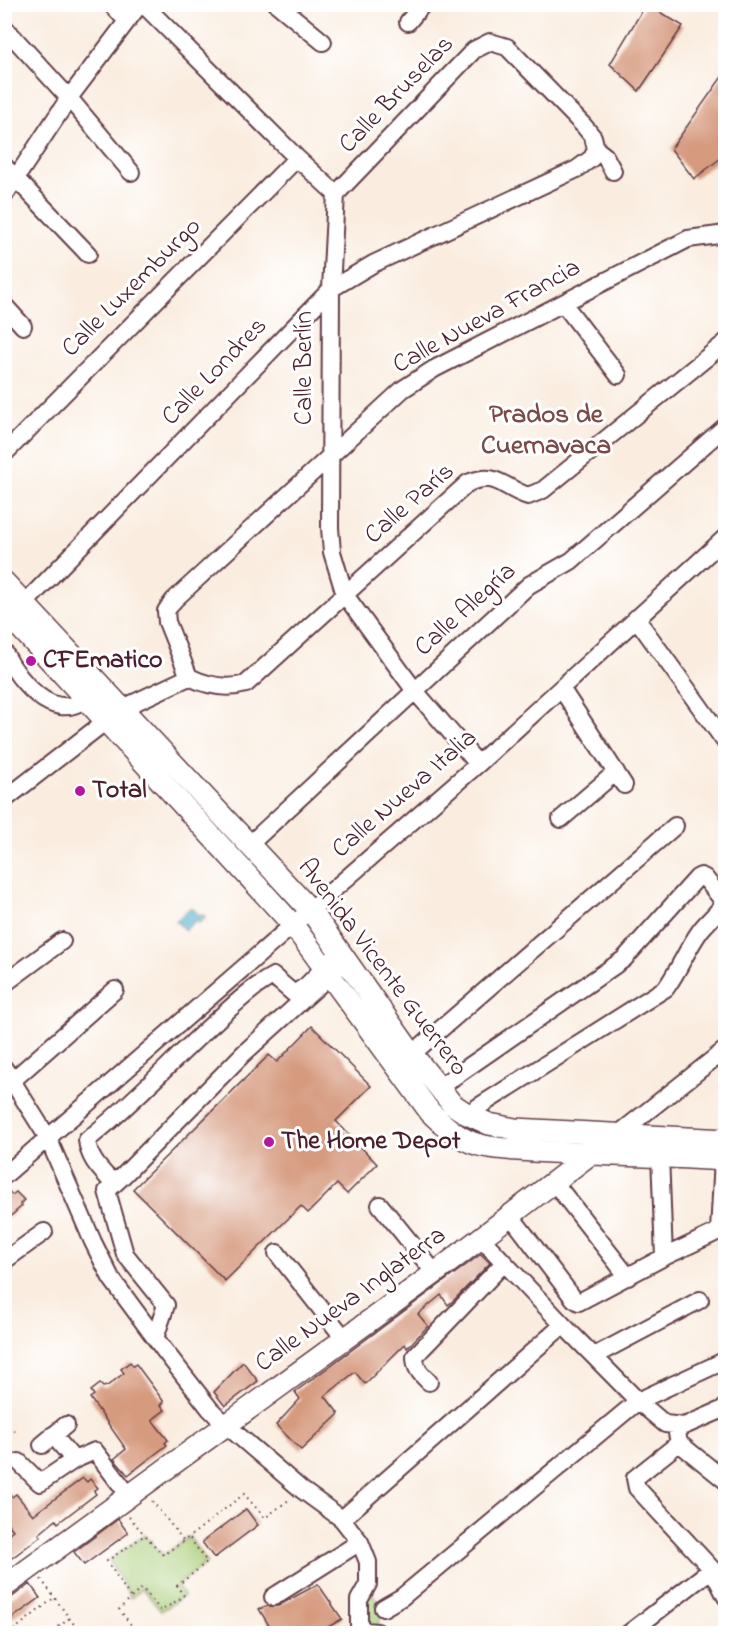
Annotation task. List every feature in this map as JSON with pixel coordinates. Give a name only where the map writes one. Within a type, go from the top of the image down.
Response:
[{"type":"main road","name":"Avenida Vicente Guerrero","points":[[4,582],[10,611],[85,699],[294,925],[430,1112],[448,1129],[467,1141],[492,1148],[590,1155],[725,1153]]},
{"type":"main road","name":"Avenida Vicente Guerrero","points":[[10,611],[123,708],[311,911],[412,1053],[452,1104],[466,1114],[489,1124],[515,1129],[616,1136],[725,1153]]},
{"type":"main road","name":"Calle Nueva Inglaterra","points":[[4,1587],[435,1274],[616,1136]]},
{"type":"street","points":[[111,4],[127,21]]},
{"type":"street","points":[[4,196],[69,98],[142,4],[336,194]]},
{"type":"street","points":[[277,4],[323,42]]},
{"type":"street","points":[[408,22],[423,4]]},
{"type":"street","points":[[4,27],[69,98],[131,172]]},
{"type":"street","name":"Calle Bruselas","points":[[336,194],[474,50],[490,42],[507,47],[584,126],[593,136],[596,149],[606,156],[613,171]]},
{"type":"street","name":"Calle Londres","points":[[10,611],[331,289],[373,264],[577,169],[592,158],[596,149]]},
{"type":"street","name":"Calle Luxemburgo","points":[[4,454],[297,158]]},
{"type":"street","points":[[4,166],[88,254]]},
{"type":"street","name":"Calle Berlín","points":[[336,194],[331,289],[332,552],[345,595],[415,690],[478,764]]},
{"type":"street","name":"Calle Nueva Francia","points":[[189,677],[167,622],[166,611],[174,600],[403,389],[434,369],[688,239],[726,234]]},
{"type":"street","points":[[563,303],[618,375]]},
{"type":"street","points":[[4,305],[23,327]]},
{"type":"street","name":"Calle París","points":[[189,677],[217,687],[233,688],[246,684],[468,483],[481,477],[491,478],[528,496],[543,490],[726,342]]},
{"type":"street","name":"Calle Alegría","points":[[250,844],[529,585],[571,561],[726,426]]},
{"type":"street","name":"Calle Nueva Italia","points":[[4,1176],[311,911],[478,764],[636,618],[724,543]]},
{"type":"street","points":[[636,618],[726,743]]},
{"type":"street","points":[[4,651],[14,671],[31,690],[54,705],[68,707],[77,705],[85,699]]},
{"type":"street","points":[[123,708],[189,677]]},
{"type":"street","points":[[561,688],[620,778],[561,819]]},
{"type":"street","points":[[4,800],[106,721]]},
{"type":"street","points":[[412,1053],[675,826]]},
{"type":"street","points":[[438,1088],[624,959],[697,878],[701,876],[705,878],[724,902],[721,909],[701,929],[675,977],[666,988],[466,1114]]},
{"type":"street","points":[[4,984],[62,941]]},
{"type":"street","points":[[107,1191],[343,956]]},
{"type":"street","points":[[122,1177],[111,1181],[93,1162],[87,1140],[110,1122],[182,1051],[263,981],[273,976],[294,994],[327,972]]},
{"type":"street","points":[[115,990],[9,1074],[48,1138],[111,1278],[155,1338],[226,1425],[302,1490],[342,1519],[360,1542],[368,1562],[368,1584],[359,1600],[352,1629],[377,1633],[383,1621],[383,1608],[377,1595],[368,1584]]},
{"type":"street","name":"Calle Nueva Inglaterra","points":[[616,1136],[726,1049]]},
{"type":"street","points":[[510,1215],[574,1299],[579,1302],[718,1231],[725,1153]]},
{"type":"street","points":[[660,1155],[664,1257]]},
{"type":"street","points":[[103,1172],[125,1254],[166,1305],[155,1338]]},
{"type":"street","points":[[554,1182],[628,1277]]},
{"type":"street","points":[[380,1205],[435,1274]]},
{"type":"street","points":[[4,1261],[44,1233]]},
{"type":"street","points":[[481,1238],[638,1401],[726,1481]]},
{"type":"street","points":[[277,1253],[344,1338]]},
{"type":"street","points":[[429,1382],[415,1365],[415,1356],[504,1263]]},
{"type":"street","points":[[594,1356],[700,1300]]},
{"type":"street","points":[[342,1519],[563,1325]]},
{"type":"street","points":[[383,1608],[402,1597],[638,1401],[726,1360]]},
{"type":"street","points":[[726,1408],[684,1425],[678,1435],[635,1478],[637,1488],[712,1569],[726,1597]]},
{"type":"street","points":[[53,1435],[74,1460]]},
{"type":"street","points":[[19,1462],[40,1482],[74,1460],[95,1451],[130,1497]]},
{"type":"street","points":[[273,1597],[360,1542]]},
{"type":"street","points":[[628,1634],[712,1569]]},
{"type":"path","points":[[4,1438],[17,1429]]},
{"type":"path","points":[[130,1497],[145,1535],[163,1556],[244,1494],[265,1518],[302,1490]]},
{"type":"path","points":[[130,1497],[184,1541]]},
{"type":"path","points":[[130,1598],[107,1561],[145,1535]]},
{"type":"path","points":[[138,1634],[119,1608],[142,1588],[160,1611],[184,1596],[177,1586],[207,1562],[189,1537]]},
{"type":"path","points":[[32,1567],[81,1634]]},
{"type":"path","points":[[9,1634],[55,1597]]},
{"type":"path","points":[[49,1634],[70,1618]]},
{"type":"green space","points":[[145,1535],[163,1555],[189,1537],[207,1562],[177,1586],[184,1596],[161,1611],[142,1588],[131,1598],[109,1560]]},
{"type":"green space","points":[[369,1589],[380,1608],[376,1630],[368,1628],[363,1602]]},
{"type":"water","points":[[191,907],[200,916],[202,914],[205,917],[199,923],[196,920],[185,930],[176,921]]},
{"type":"building","points":[[646,4],[683,26],[639,91],[610,64]]},
{"type":"building","points":[[726,71],[726,154],[694,179],[671,149]]},
{"type":"building","name":"The Home Depot","points":[[312,1026],[371,1086],[336,1121],[377,1164],[347,1194],[337,1184],[308,1213],[301,1206],[225,1281],[133,1189],[269,1055],[277,1062]]},
{"type":"building","points":[[4,1186],[12,1195],[16,1192],[24,1200],[20,1204],[22,1206],[4,1222]]},
{"type":"building","points":[[481,1254],[490,1263],[448,1305],[441,1295],[418,1314],[428,1326],[407,1348],[405,1344],[365,1384],[355,1372],[325,1396],[339,1414],[301,1450],[276,1425],[300,1399],[295,1392]]},
{"type":"building","points":[[130,1362],[133,1366],[136,1364],[164,1402],[161,1405],[165,1410],[152,1420],[168,1440],[165,1443],[167,1445],[128,1475],[114,1459],[126,1449],[90,1398],[94,1395],[91,1391],[100,1384],[103,1387],[107,1386],[124,1373],[121,1369]]},
{"type":"building","points":[[243,1362],[258,1381],[225,1406],[214,1392]]},
{"type":"building","points":[[83,1478],[87,1482],[90,1479],[98,1488],[94,1491],[96,1494],[58,1523],[56,1520],[39,1534],[41,1536],[4,1564],[4,1537],[13,1530],[4,1519],[4,1488],[12,1497],[16,1494],[33,1515]]},
{"type":"building","points":[[246,1509],[258,1525],[214,1558],[202,1542]]},
{"type":"building","points":[[118,1519],[128,1533],[84,1565],[74,1552]]},
{"type":"building","points":[[30,1584],[40,1598],[8,1621],[4,1616],[4,1600]]},
{"type":"building","points":[[318,1584],[342,1619],[316,1634],[274,1634],[259,1609],[278,1606]]},
{"type":"place","name":"CFEmatico","points":[[31,661]]},
{"type":"place","name":"Total","points":[[80,791]]},
{"type":"place","name":"The Home Depot","points":[[269,1142]]},
{"type":"district","name":"Prados de Cuernavaca","points":[[546,430]]}]
